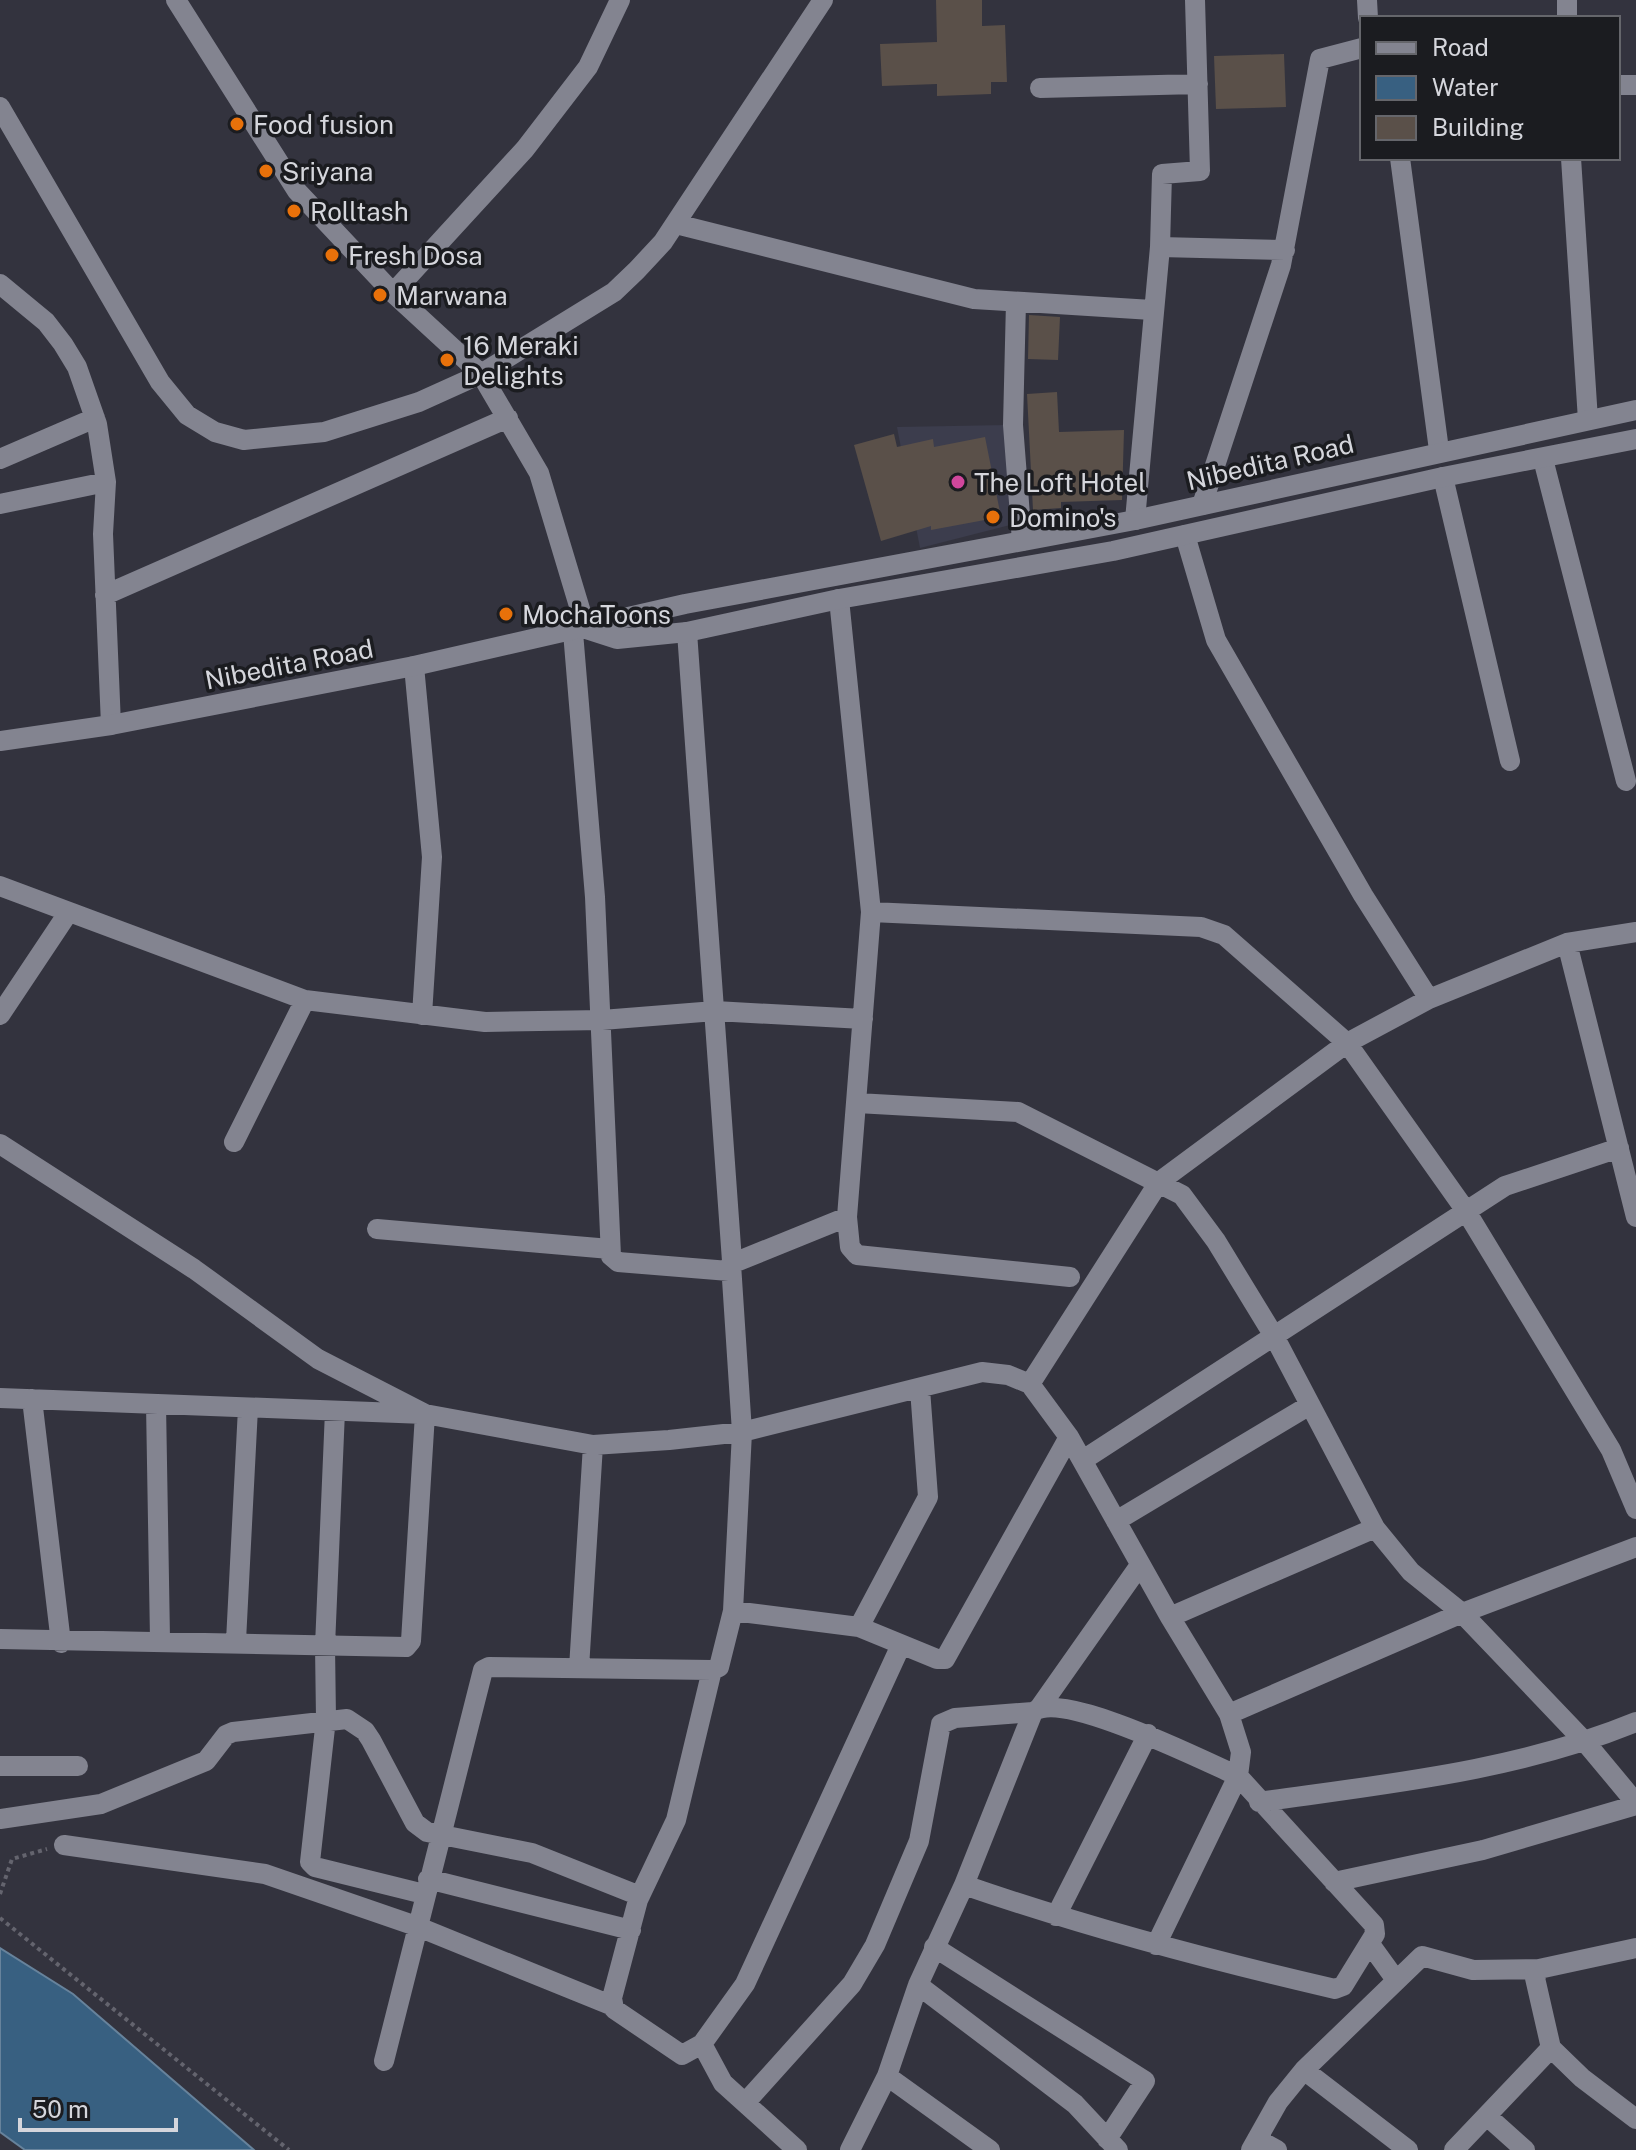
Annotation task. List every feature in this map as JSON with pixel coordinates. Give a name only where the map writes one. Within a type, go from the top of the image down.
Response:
[{"type":"street","points":[[176,0],[297,191],[393,293],[481,374],[539,473],[579,630],[602,1020],[612,1259],[618,1262],[731,1266],[847,1217]]},
{"type":"street","points":[[393,293],[525,149],[588,67],[620,0]]},
{"type":"street","points":[[0,107],[160,382],[187,415],[215,432],[244,440],[324,432],[419,402],[481,374],[614,292],[646,261],[676,224],[823,0]]},
{"type":"street","points":[[1135,520],[1160,247],[1162,174],[1200,171],[1195,0]]},
{"type":"street","points":[[1202,505],[1285,250],[1320,59],[1360,49]]},
{"type":"street","points":[[1040,88],[1198,84]]},
{"type":"street","points":[[1400,160],[1443,477],[1510,761]]},
{"type":"street","points":[[1571,160],[1588,420]]},
{"type":"street","points":[[676,224],[963,297],[1152,310]]},
{"type":"street","points":[[1160,247],[1285,250]]},
{"type":"street","points":[[0,284],[46,322],[63,344],[77,367],[95,418],[106,482],[105,595],[111,725]]},
{"type":"street","points":[[1016,302],[1013,425],[1022,541]]},
{"type":"street","name":"Nibedita Road","points":[[0,741],[111,725],[414,666],[685,604],[1135,520],[1439,450],[1636,410]]},
{"type":"street","points":[[0,459],[95,418]]},
{"type":"street","points":[[105,595],[508,418]]},
{"type":"street","name":"Nibedita Road","points":[[579,630],[617,639],[687,632],[839,599],[1185,535],[1443,477],[1636,439]]},
{"type":"street","points":[[1543,459],[1626,781]]},
{"type":"street","points":[[0,504],[106,482]]},
{"type":"street","points":[[1185,535],[1216,640],[1363,895],[1429,999]]},
{"type":"street","points":[[839,599],[871,912],[847,1217],[850,1247],[857,1255],[1070,1277]]},
{"type":"street","points":[[384,2061],[483,1670],[489,1667],[712,1670],[719,1667],[733,1611],[742,1432],[687,632]]},
{"type":"street","points":[[414,666],[432,857],[422,1015]]},
{"type":"street","points":[[0,886],[305,1000],[485,1022],[602,1020],[715,1011],[863,1019]]},
{"type":"street","points":[[871,912],[1214,929],[1347,1043],[1466,1211],[1611,1450],[1636,1509]]},
{"type":"street","points":[[0,1015],[68,913]]},
{"type":"street","points":[[1030,1384],[1159,1182],[1347,1043],[1429,999],[1567,943],[1636,932]]},
{"type":"street","points":[[1567,943],[1636,1217]]},
{"type":"street","points":[[234,1142],[305,1000]]},
{"type":"street","points":[[857,1103],[1018,1112],[1182,1195],[1216,1241],[1274,1336],[1375,1528],[1411,1572],[1462,1613],[1586,1743],[1636,1804],[1483,1850],[1334,1882]]},
{"type":"street","points":[[0,1144],[194,1269],[318,1359],[425,1414]]},
{"type":"street","points":[[1083,1460],[1466,1211],[1523,1179],[1619,1148]]},
{"type":"street","points":[[377,1229],[610,1249]]},
{"type":"street","points":[[0,1398],[425,1414],[593,1445],[742,1432],[982,1372],[1008,1375],[1030,1384],[1083,1460],[1140,1565],[1229,1714],[1241,1752],[1238,1776],[1156,1945]]},
{"type":"street","points":[[859,1627],[930,1489],[920,1389]]},
{"type":"street","points":[[32,1399],[61,1643]]},
{"type":"street","points":[[156,1404],[160,1639]]},
{"type":"street","points":[[1116,1521],[1310,1405]]},
{"type":"street","points":[[236,1641],[248,1408]]},
{"type":"street","points":[[335,1411],[325,1646],[326,1719],[312,1865],[631,1930]]},
{"type":"street","points":[[0,1639],[61,1643],[160,1639],[403,1648],[410,1645],[425,1414]]},
{"type":"street","points":[[733,1611],[859,1627],[945,1659],[1069,1437]]},
{"type":"street","points":[[579,1668],[593,1445]]},
{"type":"street","points":[[1170,1617],[1375,1528]]},
{"type":"street","points":[[1229,1714],[1462,1613],[1636,1547]]},
{"type":"street","points":[[850,2150],[887,2076],[918,1985],[964,1885],[1036,1710],[1140,1565]]},
{"type":"street","points":[[64,1845],[265,1874],[416,1926],[613,2006],[680,2055],[702,2044],[745,1984],[901,1645]]},
{"type":"street","points":[[613,2006],[640,1896],[676,1820],[712,1670]]},
{"type":"street","points":[[745,2103],[852,1984],[875,1945],[919,1841],[941,1724],[955,1718],[1061,1706],[1148,1734],[1238,1776],[1374,1925],[1375,1934],[1343,1986],[1337,1989],[1156,1945],[964,1885]]},
{"type":"street","points":[[0,1819],[101,1804],[206,1761],[229,1733],[326,1719],[347,1719],[365,1731],[415,1823],[439,1837],[532,1853],[640,1896]]},
{"type":"street","points":[[1259,1802],[1441,1777],[1586,1743],[1636,1722]]},
{"type":"street","points":[[1056,1916],[1148,1734]]},
{"type":"street","points":[[0,1766],[78,1766]]},
{"type":"street","points":[[1370,1944],[1396,1980]]},
{"type":"street","points":[[918,1985],[1075,2104],[1113,2144],[1145,2081],[934,1947]]},
{"type":"street","points":[[1277,2150],[1254,2145],[1278,2102],[1304,2070],[1425,1955],[1473,1970],[1539,1969],[1636,1948]]},
{"type":"street","points":[[1539,1969],[1535,1978],[1551,2048],[1582,2078],[1636,2119]]},
{"type":"street","points":[[702,2044],[723,2083],[797,2150]]},
{"type":"street","points":[[1454,2150],[1551,2048]]},
{"type":"street","points":[[1304,2070],[1408,2150]]},
{"type":"street","points":[[887,2076],[990,2150]]},
{"type":"street","points":[[1487,2116],[1525,2150]]},
{"type":"path","points":[[0,1894],[12,1859],[64,1845]]},
{"type":"path","points":[[0,1918],[289,2150]]},
{"type":"shaded area","points":[[1007,425],[1014,524],[920,548],[897,427]]},
{"type":"water","points":[[0,1948],[73,1994],[254,2150],[25,2150],[0,2132]]},
{"type":"building","points":[[936,0],[982,0],[982,26],[1005,25],[1007,82],[991,82],[991,94],[937,96],[937,84],[882,86],[880,44],[937,42]]},
{"type":"building","points":[[1284,54],[1286,107],[1216,109],[1214,56]]},
{"type":"building","points":[[1029,315],[1060,317],[1058,360],[1028,359]]},
{"type":"building","points":[[1057,392],[1059,432],[1124,430],[1122,500],[1061,502],[1061,508],[1033,510],[1027,394]]},
{"type":"building","points":[[894,434],[897,447],[933,439],[934,447],[985,437],[1001,517],[931,530],[931,526],[881,541],[854,445]]},
{"type":"place","name":"Food fusion","points":[[237,124]]},
{"type":"place","name":"Sriyana","points":[[266,171]]},
{"type":"place","name":"Rolltash","points":[[294,211]]},
{"type":"place","name":"Fresh Dosa","points":[[332,255]]},
{"type":"place","name":"Marwana","points":[[380,295]]},
{"type":"place","name":"16 Meraki Delights","points":[[447,360]]},
{"type":"place","name":"The Loft Hotel","points":[[958,482]]},
{"type":"place","name":"Domino's","points":[[993,517]]},
{"type":"place","name":"MochaToons","points":[[506,614]]}]
